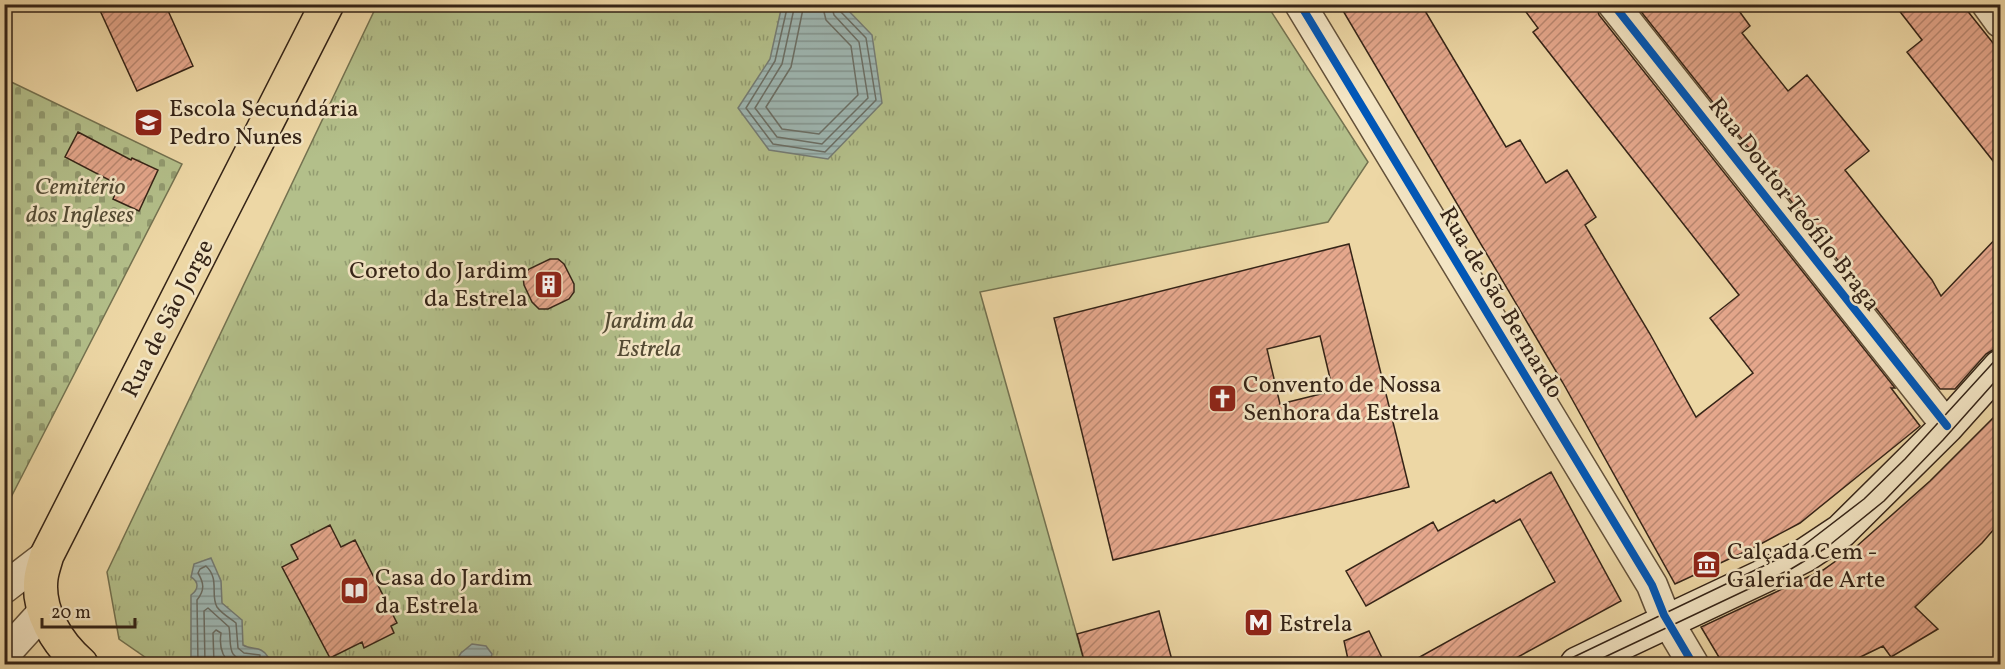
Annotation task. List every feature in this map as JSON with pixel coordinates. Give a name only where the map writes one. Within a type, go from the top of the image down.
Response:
[{"type":"main road","name":"Rua de São Jorge","points":[[50,625],[41,578],[47,555],[327,4]]},
{"type":"main road","points":[[1577,664],[1768,574],[1805,555],[1840,531],[1947,426],[2001,367]]},
{"type":"main road","points":[[50,625],[70,655],[81,664]]},
{"type":"street","name":"Rua de São Bernardo","points":[[1299,4],[1652,585],[1668,621],[1693,664]]},
{"type":"street","name":"Rua Doutor Teófilo Braga","points":[[1613,4],[1947,426]]},
{"type":"street","points":[[1987,4],[2001,22]]},
{"type":"street","points":[[4,588],[47,555]]},
{"type":"street","points":[[4,655],[50,625]]},
{"type":"green space","name":"Jardim da Estrela","points":[[377,5],[1267,5],[1368,162],[1328,222],[980,292],[1085,664],[155,664],[119,639],[107,572]]},
{"type":"green space","name":"Cemitério dos Ingleses","points":[[5,79],[182,164],[5,509]]},
{"type":"water","points":[[782,5],[843,5],[872,35],[882,103],[828,159],[769,150],[738,108],[770,59]]},
{"type":"water","points":[[211,558],[221,581],[222,603],[242,620],[243,645],[265,653],[268,657],[264,664],[193,664],[191,661],[191,595],[197,586],[191,577],[194,564]]},
{"type":"water","points":[[472,644],[486,646],[492,654],[490,664],[454,664],[461,653]]},
{"type":"building","points":[[97,4],[165,4],[193,66],[137,91]]},
{"type":"building","points":[[1339,4],[1421,4],[1506,147],[1520,140],[1546,183],[1567,170],[1596,217],[1585,225],[1696,417],[1753,373],[1710,318],[1739,295],[1533,32],[1538,28],[1520,4],[1596,4],[1599,15],[1895,388],[1891,388],[1920,426],[1800,523],[1755,547],[1675,584],[1563,383]]},
{"type":"building","points":[[1635,4],[1734,4],[1750,26],[1742,33],[1788,91],[1807,75],[1869,151],[1845,170],[1932,280],[1941,296],[2001,233],[2001,349],[1994,349],[1986,354],[1955,389],[1940,389]]},
{"type":"building","points":[[1894,4],[1962,4],[2001,53],[2001,171],[1907,52],[1922,40]]},
{"type":"building","points":[[78,132],[131,160],[132,158],[158,170],[139,211],[113,199],[119,185],[65,157]]},
{"type":"building","name":"Convento de Nossa Senhora da Estrela","points":[[1349,244],[1409,487],[1113,560],[1054,318]],"holes":[[[1320,336],[1333,391],[1280,404],[1267,349]]]},
{"type":"building","name":"Coreto do Jardim da Estrela","points":[[550,259],[558,259],[564,264],[574,284],[574,292],[569,299],[548,309],[539,309],[532,302],[524,285],[523,276],[529,269]]},
{"type":"building","points":[[2001,410],[2001,521],[1982,543],[1915,607],[1938,629],[1891,657],[1883,646],[1846,664],[1723,664],[1701,627],[1823,570],[1857,546],[1930,481]]},
{"type":"building","points":[[1551,472],[1621,601],[1505,664],[1407,664],[1555,582],[1520,519],[1366,606],[1346,571],[1433,522],[1438,531],[1494,500],[1496,503]]},
{"type":"building","name":"Casa do Jardim da Estrela","points":[[330,525],[341,547],[355,540],[397,623],[391,626],[394,633],[364,648],[362,642],[330,658],[282,567],[298,559],[291,545]]},
{"type":"building","points":[[1159,611],[1173,664],[1085,664],[1077,634]]},
{"type":"building","points":[[1369,631],[1385,664],[1349,664],[1344,641]]},
{"type":"tram line","points":[[1559,664],[1799,549],[1864,499],[1905,459],[2000,355]]},
{"type":"tram line","points":[[1590,664],[1791,569],[1826,548],[1884,501],[2000,376]]},
{"type":"cycle path","points":[[1300,4],[1652,585],[1664,615],[1693,664]]},
{"type":"cycle path","points":[[1613,4],[1947,426]]},
{"type":"place","name":"Escola Secundária Pedro Nunes","points":[[148,122]]},
{"type":"place","name":"Coreto do Jardim da Estrela","points":[[549,284]]},
{"type":"place","name":"Convento de Nossa Senhora da Estrela","points":[[1222,398]]},
{"type":"place","name":"Calçada Cem - Galeria de Arte","points":[[1706,565]]},
{"type":"place","name":"Casa do Jardim da Estrela","points":[[354,591]]},
{"type":"place","name":"Estrela","points":[[1258,623]]}]
